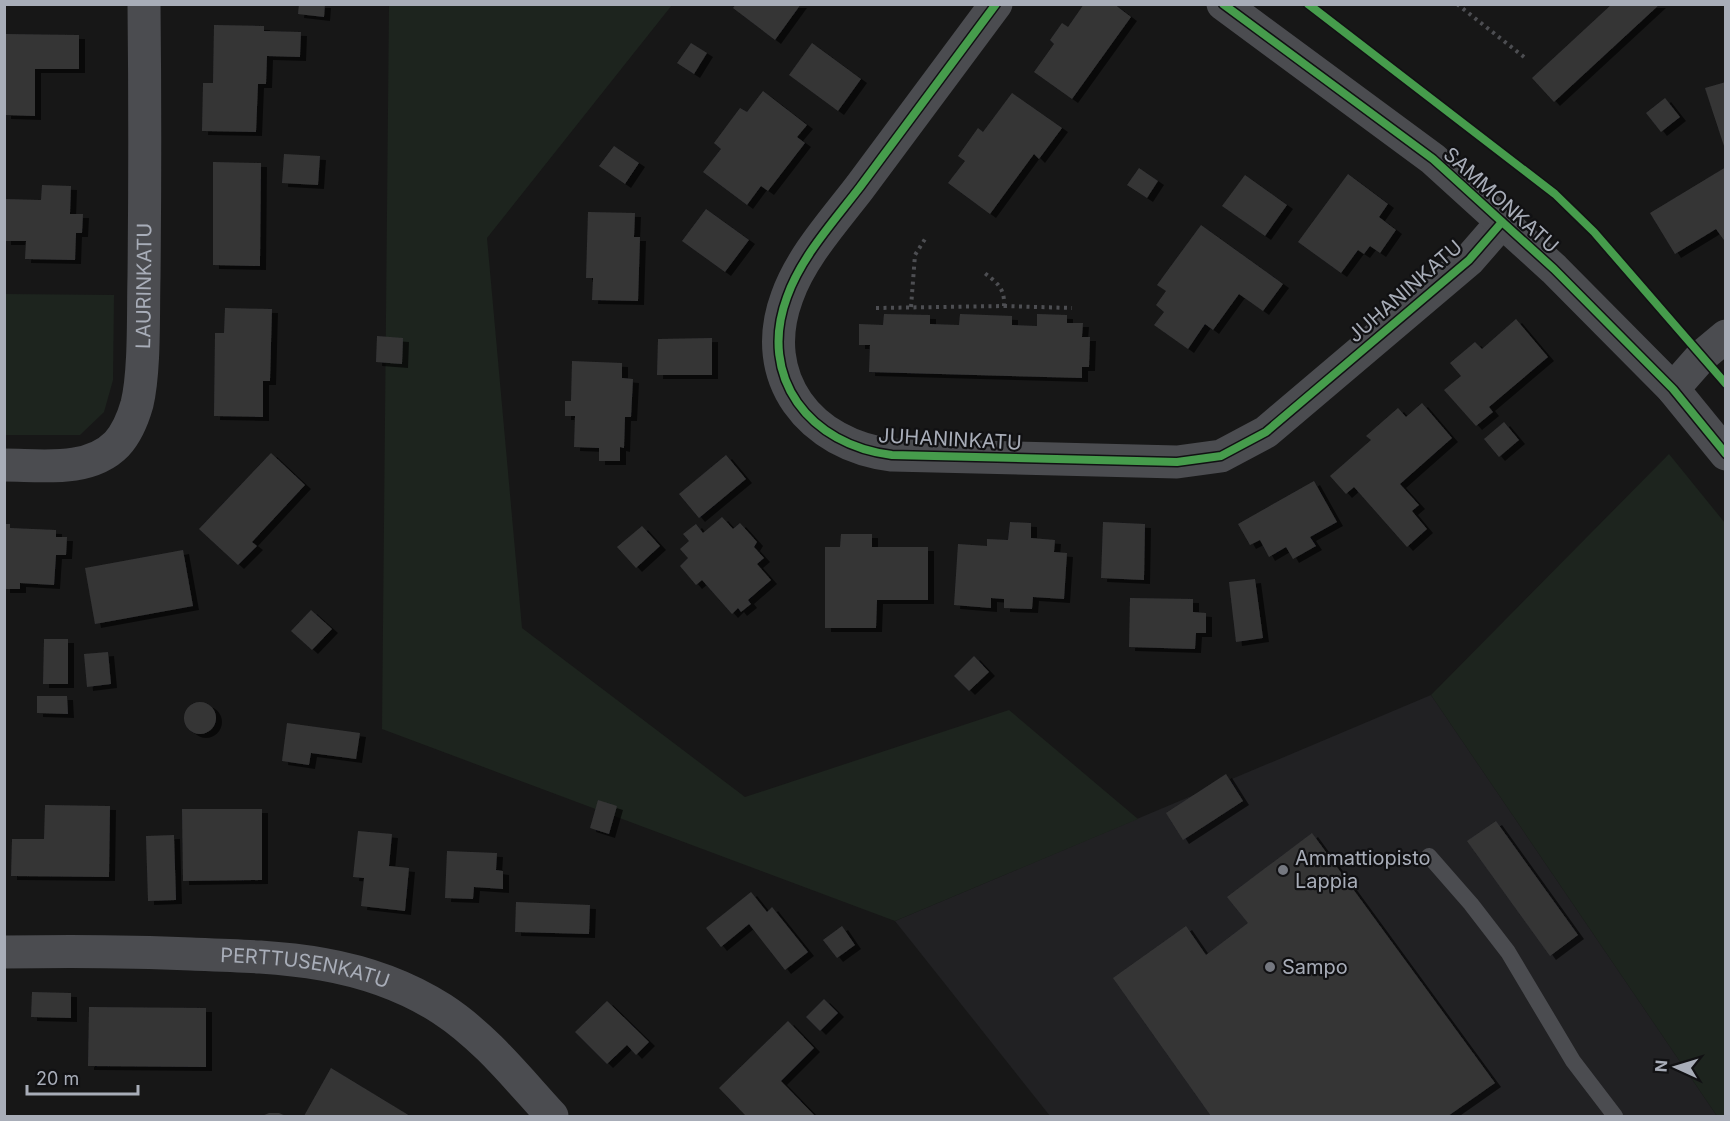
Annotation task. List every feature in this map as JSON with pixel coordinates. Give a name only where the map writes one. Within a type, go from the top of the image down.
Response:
[{"type":"street","name":"LAURINKATU","points":[[4,465],[54,465],[94,460],[116,445],[124,435],[137,402],[143,307],[146,193],[144,4]]},
{"type":"street","name":"JUHANINKATU","points":[[996,4],[830,227],[798,273],[783,308],[778,354],[784,380],[792,396],[815,423],[860,449],[892,455],[1071,461],[1177,462],[1221,456],[1266,432],[1468,260],[1502,222]]},
{"type":"street","name":"SAMMONKATU","points":[[1223,4],[1432,159],[1554,269],[1672,389],[1725,454]]},
{"type":"street","points":[[1672,389],[1702,356],[1725,336]]},
{"type":"street","name":"PERTTUSENKATU","points":[[4,952],[105,951],[306,959],[376,978],[432,1004],[462,1024],[501,1059],[552,1116]]},
{"type":"lane","points":[[1429,856],[1471,904],[1508,952],[1573,1061],[1615,1116]]},
{"type":"path","points":[[1457,4],[1524,57]]},
{"type":"path","points":[[911,307],[915,255],[925,239]]},
{"type":"path","points":[[982,271],[1000,285],[1004,295],[1004,306]]},
{"type":"path","points":[[876,308],[1004,306],[1072,308]]},
{"type":"shaded area","points":[[389,5],[672,5],[487,238],[522,628],[745,797],[1009,710],[1138,819],[895,921],[382,729]]},
{"type":"shaded area","points":[[5,294],[114,295],[113,380],[104,412],[80,435],[5,435]]},
{"type":"shaded area","points":[[1669,454],[1725,523],[1725,1116],[1717,1116],[1431,695]]},
{"type":"shaded area","name":"Ammattiopisto Lappia","points":[[1431,695],[1717,1116],[1050,1116],[895,921]]},
{"type":"building","points":[[299,4],[325,4],[324,17],[298,14]]},
{"type":"building","points":[[736,4],[801,4],[775,40],[733,8]]},
{"type":"building","points":[[1084,4],[1114,4],[1131,17],[1072,99],[1034,72],[1054,44],[1050,40],[1062,23],[1068,27]]},
{"type":"building","points":[[1612,4],[1660,4],[1554,102],[1532,78]]},
{"type":"building","points":[[214,25],[264,26],[264,31],[301,32],[300,57],[267,56],[266,84],[258,84],[256,132],[202,131],[203,83],[213,83]]},
{"type":"building","points":[[5,34],[79,35],[79,69],[35,69],[35,116],[5,115]]},
{"type":"building","points":[[691,43],[707,53],[694,74],[677,63]]},
{"type":"building","points":[[812,43],[861,79],[838,111],[789,75]]},
{"type":"building","points":[[1726,82],[1726,149],[1725,149],[1705,88]]},
{"type":"building","points":[[763,91],[807,125],[797,137],[805,143],[768,191],[761,186],[747,205],[703,172],[721,149],[714,143],[740,108],[747,112]]},
{"type":"building","points":[[1012,93],[1062,128],[1039,159],[1034,154],[990,214],[948,183],[965,161],[958,156],[978,128],[983,132]]},
{"type":"building","points":[[1665,98],[1680,117],[1661,132],[1646,113]]},
{"type":"building","points":[[614,146],[639,163],[625,184],[599,166]]},
{"type":"building","points":[[284,154],[320,156],[318,185],[282,183]]},
{"type":"building","points":[[213,162],[261,163],[260,266],[213,265]]},
{"type":"building","points":[[1726,167],[1726,243],[1716,229],[1675,254],[1650,213]]},
{"type":"building","points":[[1139,168],[1158,181],[1147,198],[1127,185]]},
{"type":"building","points":[[1348,174],[1388,204],[1379,217],[1396,230],[1380,253],[1370,246],[1364,254],[1358,250],[1341,273],[1298,242]]},
{"type":"building","points":[[1245,175],[1287,205],[1265,236],[1222,206]]},
{"type":"building","points":[[42,185],[71,186],[70,214],[83,214],[82,233],[76,233],[75,260],[25,259],[26,241],[5,241],[5,199],[41,200]]},
{"type":"building","points":[[706,209],[749,240],[725,272],[682,241]]},
{"type":"building","points":[[588,212],[635,213],[634,237],[640,237],[638,301],[592,300],[593,278],[586,278]]},
{"type":"building","points":[[1201,225],[1283,284],[1263,311],[1239,294],[1213,330],[1205,324],[1188,349],[1154,325],[1164,312],[1156,305],[1166,291],[1157,285]]},
{"type":"building","points":[[225,308],[272,309],[270,381],[263,381],[263,417],[214,416],[215,333],[224,333]]},
{"type":"building","points":[[884,314],[930,315],[930,324],[959,325],[960,314],[1012,316],[1012,325],[1037,326],[1037,314],[1067,315],[1067,323],[1083,323],[1082,337],[1090,337],[1089,367],[1082,367],[1082,378],[869,372],[870,345],[859,345],[859,324],[883,325]]},
{"type":"building","points":[[1516,319],[1548,357],[1489,407],[1493,412],[1476,426],[1444,390],[1461,376],[1450,363],[1475,342],[1482,349]]},
{"type":"building","points":[[377,336],[403,338],[402,364],[376,362]]},
{"type":"building","points":[[712,338],[712,375],[657,375],[658,339]]},
{"type":"building","points":[[572,361],[622,363],[622,378],[633,379],[631,417],[625,417],[624,448],[620,447],[620,461],[599,461],[599,448],[574,447],[575,416],[565,416],[565,401],[571,401]]},
{"type":"building","points":[[1422,403],[1452,438],[1400,484],[1419,505],[1412,511],[1427,529],[1407,547],[1354,487],[1346,494],[1330,476],[1371,440],[1366,436],[1398,408],[1406,417]]},
{"type":"building","points":[[1504,422],[1519,440],[1499,457],[1484,439]]},
{"type":"building","points":[[271,453],[305,485],[252,542],[257,546],[238,565],[199,529]]},
{"type":"building","points":[[726,455],[746,479],[699,518],[679,494]]},
{"type":"building","points":[[1314,481],[1337,522],[1310,537],[1316,546],[1293,559],[1286,547],[1269,557],[1260,540],[1250,545],[1238,524]]},
{"type":"building","points":[[722,517],[733,529],[740,523],[757,542],[754,547],[764,558],[757,564],[771,580],[748,600],[751,604],[741,612],[738,608],[732,614],[702,580],[696,585],[680,566],[688,558],[680,549],[689,541],[683,534],[696,524],[703,533]]},
{"type":"building","points":[[1010,522],[1031,523],[1031,538],[1055,540],[1054,552],[1067,553],[1064,599],[1033,597],[1032,609],[1004,608],[1004,599],[991,598],[991,608],[954,605],[958,544],[987,546],[987,539],[1008,540]]},
{"type":"building","points":[[1103,522],[1145,524],[1144,580],[1101,578]]},
{"type":"building","points":[[4,524],[10,524],[10,528],[56,530],[56,537],[67,537],[66,555],[56,555],[54,585],[20,583],[20,589],[4,589]]},
{"type":"building","points":[[642,526],[660,546],[636,568],[617,547]]},
{"type":"building","points":[[841,534],[872,534],[872,547],[928,547],[928,600],[877,600],[876,628],[825,628],[825,547],[840,547]]},
{"type":"building","points":[[183,550],[193,606],[95,624],[85,568]]},
{"type":"building","points":[[1255,579],[1263,638],[1236,642],[1229,582]]},
{"type":"building","points":[[1130,598],[1193,599],[1193,612],[1206,613],[1206,633],[1196,633],[1195,649],[1129,647]]},
{"type":"building","points":[[311,610],[332,629],[312,650],[291,631]]},
{"type":"building","points":[[44,639],[68,639],[68,684],[43,684]]},
{"type":"building","points":[[108,652],[111,684],[87,687],[84,654]]},
{"type":"building","points":[[974,656],[989,672],[969,691],[954,676]]},
{"type":"building","points":[[37,696],[67,696],[68,714],[37,713]]},
{"type":"building","points":[[200,702],[212,706],[216,718],[212,730],[200,734],[188,730],[184,718],[188,706]]},
{"type":"building","points":[[287,723],[360,733],[356,759],[311,753],[309,765],[282,761]]},
{"type":"building","points":[[1226,774],[1243,801],[1183,840],[1166,813]]},
{"type":"building","points":[[598,800],[617,806],[609,834],[590,828]]},
{"type":"building","points":[[45,805],[110,806],[109,877],[11,876],[12,839],[44,839]]},
{"type":"building","points":[[182,809],[262,809],[262,880],[183,881]]},
{"type":"building","points":[[1496,821],[1578,935],[1550,956],[1467,841]]},
{"type":"building","points":[[358,831],[392,834],[389,866],[409,868],[405,911],[361,906],[364,878],[353,877]]},
{"type":"building","name":"Sampo","points":[[1312,833],[1495,1083],[1448,1116],[1211,1116],[1113,978],[1186,926],[1206,955],[1248,923],[1227,897]]},
{"type":"building","points":[[174,835],[176,900],[148,901],[146,836]]},
{"type":"building","points":[[447,851],[497,853],[496,870],[503,871],[503,889],[474,887],[473,899],[445,898]]},
{"type":"building","points":[[751,892],[767,912],[772,907],[808,952],[785,970],[749,924],[721,947],[706,928]]},
{"type":"building","points":[[516,902],[590,905],[589,934],[515,932]]},
{"type":"building","points":[[842,926],[855,945],[837,958],[823,940]]},
{"type":"building","points":[[32,992],[71,993],[71,1018],[31,1017]]},
{"type":"building","points":[[824,999],[838,1013],[820,1031],[806,1017]]},
{"type":"building","points":[[607,1001],[649,1042],[636,1055],[627,1045],[607,1064],[575,1032]]},
{"type":"building","points":[[89,1007],[206,1008],[206,1067],[88,1066]]},
{"type":"building","points":[[788,1021],[814,1048],[781,1081],[815,1116],[746,1116],[719,1088]]},
{"type":"building","points":[[331,1068],[410,1116],[304,1116]]},
{"type":"building","points":[[279,1113],[286,1116],[262,1116]]},
{"type":"cycle path","points":[[996,4],[819,240],[793,282],[787,297],[780,327],[779,354],[785,380],[798,403],[815,422],[837,437],[863,449],[892,455],[1177,462],[1221,456],[1266,432],[1469,260],[1502,222]]},
{"type":"cycle path","points":[[1223,4],[1433,159],[1554,269],[1673,389],[1726,454]]},
{"type":"cycle path","points":[[1308,4],[1555,194],[1594,232],[1726,384]]},
{"type":"place","name":"Ammattiopisto Lappia","points":[[1283,870]]},
{"type":"place","name":"Sampo","points":[[1270,967]]}]
